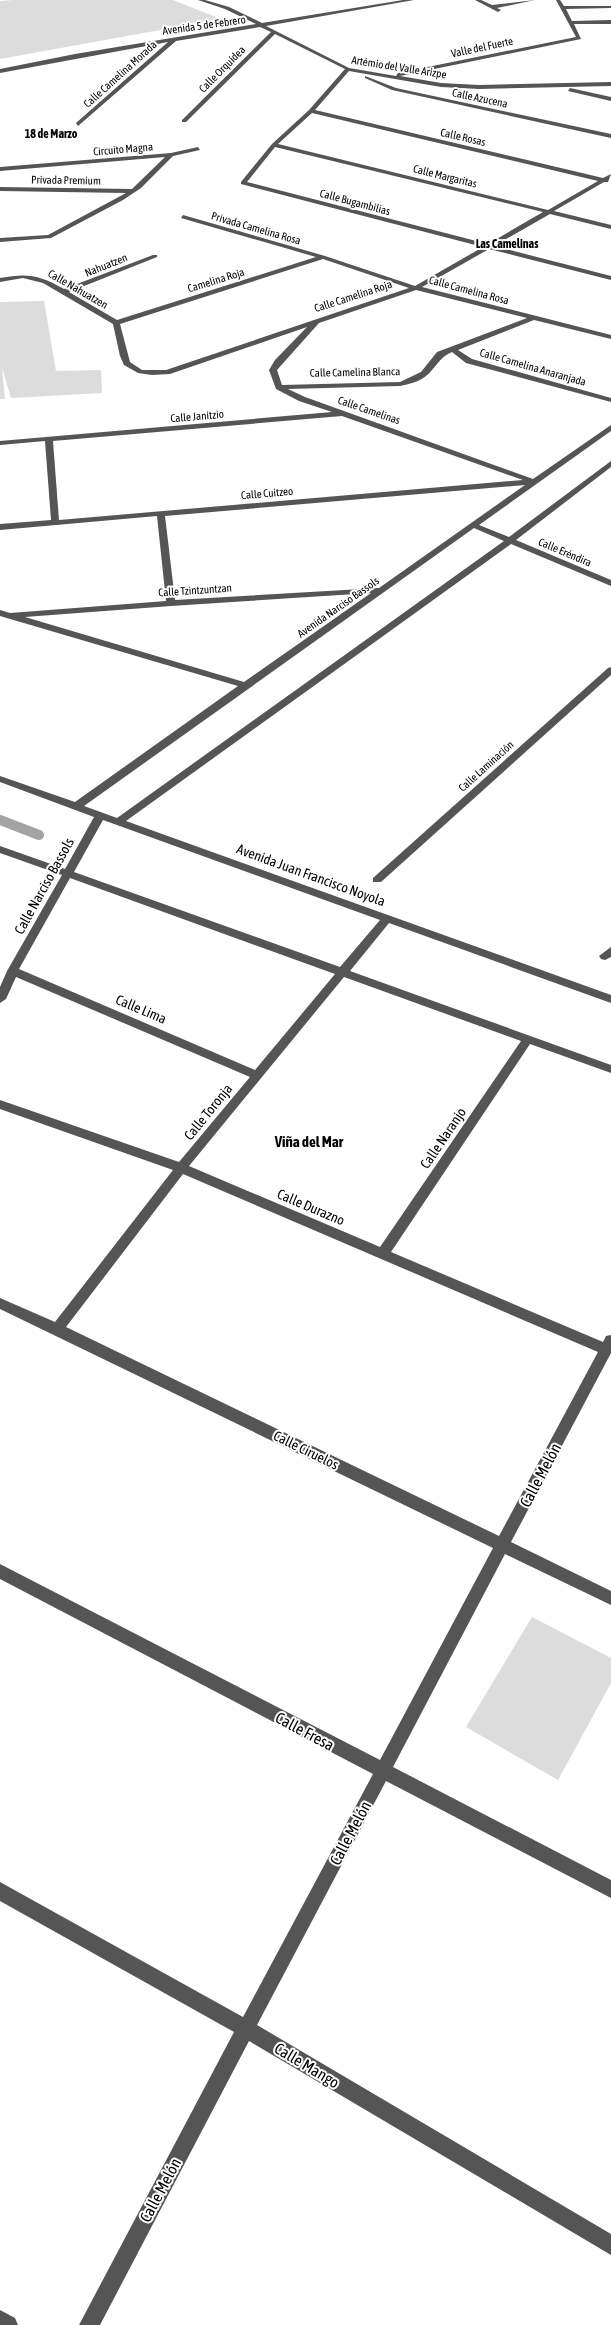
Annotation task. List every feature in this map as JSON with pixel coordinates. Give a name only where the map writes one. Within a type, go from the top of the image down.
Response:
[{"type":"street","name":"Artémio del Valle Arizpe","points":[[200,0],[227,8],[348,69],[441,85],[479,87],[611,84]]},
{"type":"street","name":"Avenida 5 de Febrero","points":[[0,64],[378,0]]},
{"type":"street","name":"Avenida 5 de Febrero","points":[[0,71],[175,38],[263,26],[412,0]]},
{"type":"street","points":[[477,0],[502,12]]},
{"type":"street","points":[[492,7],[534,0]]},
{"type":"street","points":[[558,0],[571,23],[611,22]]},
{"type":"street","points":[[563,8],[611,7]]},
{"type":"street","name":"Valle del Fuerte","points":[[390,77],[579,38],[571,23]]},
{"type":"street","name":"Calle Orquídea","points":[[184,121],[274,32]]},
{"type":"street","name":"Calle Camelina Morada","points":[[78,124],[175,38]]},
{"type":"street","name":"Calle Bugambilias","points":[[348,69],[311,111],[274,145],[243,183],[611,278]]},
{"type":"street","name":"Calle Azucena","points":[[348,69],[394,89],[611,136]]},
{"type":"street","points":[[548,86],[611,99]]},
{"type":"street","name":"Calle Rosas","points":[[311,111],[611,182]]},
{"type":"street","name":"Calle Margaritas","points":[[274,145],[611,227]]},
{"type":"street","points":[[171,155],[198,149]]},
{"type":"street","name":"Circuito Magna","points":[[0,169],[171,155]]},
{"type":"street","name":"Circuito Magna","points":[[0,240],[49,237],[132,191],[171,155]]},
{"type":"street","name":"Calle Camelina Roja","points":[[116,322],[124,360],[130,368],[137,372],[152,374],[166,372],[319,319],[416,288],[611,176]]},
{"type":"street","name":"Privada Premium","points":[[0,189],[132,191]]},
{"type":"street","name":"Privada Camelina Rosa","points":[[183,217],[323,257]]},
{"type":"street","name":"Nahuatzen","points":[[64,292],[155,256]]},
{"type":"street","name":"Calle Camelina Rosa","points":[[323,257],[416,288],[611,338]]},
{"type":"street","name":"Camelina Roja","points":[[116,322],[323,257]]},
{"type":"street","name":"Calle Nahuatzen","points":[[0,280],[23,276],[36,278],[116,322]]},
{"type":"street","name":"Calle Camelina Blanca","points":[[280,387],[303,384],[400,384],[414,380],[424,374],[440,354],[533,318]]},
{"type":"street","points":[[280,387],[274,377],[273,370],[278,362],[319,319]]},
{"type":"street","name":"Calle Camelina Anaranjada","points":[[452,349],[474,362],[611,400]]},
{"type":"street","name":"Calle Camelinas","points":[[280,387],[302,399],[535,482]]},
{"type":"street","name":"Calle Janitzio","points":[[0,443],[346,414]]},
{"type":"street","name":"Avenida Narciso Bassols","points":[[78,805],[243,685],[382,590],[611,427]]},
{"type":"street","points":[[50,440],[55,522]]},
{"type":"street","points":[[118,822],[510,541],[611,463]]},
{"type":"street","name":"Calle Cuitzeo","points":[[0,527],[535,482]]},
{"type":"street","points":[[161,514],[171,603]]},
{"type":"street","name":"Calle Eréndira","points":[[473,525],[611,583]]},
{"type":"street","name":"Calle Tzintzuntzan","points":[[10,616],[171,603],[382,590]]},
{"type":"street","name":"Calle Tzintzuntzan","points":[[0,613],[243,685]]},
{"type":"street","name":"Calle Laminación","points":[[377,880],[611,670]]},
{"type":"street","name":"Avenida Juan Francisco Noyola","points":[[0,779],[78,805],[118,822],[611,999]]},
{"type":"street","name":"Calle Narciso Bassols","points":[[0,999],[13,971],[101,814]]},
{"type":"street","points":[[0,849],[611,1069]]},
{"type":"street","name":"Calle Toronja","points":[[57,1329],[181,1168],[387,918]]},
{"type":"street","name":"Calle Lima","points":[[13,971],[257,1075]]},
{"type":"street","name":"Calle Naranjo","points":[[383,1253],[528,1039]]},
{"type":"street","name":"Calle Durazno","points":[[0,1104],[181,1168],[383,1253],[609,1344]]},
{"type":"street","name":"Calle Ciruelos","points":[[0,1303],[611,1598]]},
{"type":"street","name":"Calle Melón","points":[[89,2325],[609,1344]]},
{"type":"street","name":"Calle Fresa","points":[[0,1571],[382,1772],[611,1889]]},
{"type":"street","name":"Calle Mango","points":[[0,1891],[246,2029],[611,2244]]},
{"type":"street","points":[[0,2320],[8,2325]]},
{"type":"shaded area","points":[[173,0],[221,19],[0,59],[0,1]]},
{"type":"shaded area","points":[[44,301],[56,371],[101,370],[102,393],[11,398],[2,368],[5,399],[0,399],[0,302]]},
{"type":"shaded area","points":[[532,1617],[611,1658],[611,1683],[558,1780],[466,1727]]},
{"type":"waterway","points":[[0,820],[39,835]]},
{"type":"district","name":"18 de Marzo","points":[[51,134]]},
{"type":"district","name":"Las Camelinas","points":[[507,244]]},
{"type":"district","name":"Viña del Mar","points":[[309,1141]]}]
